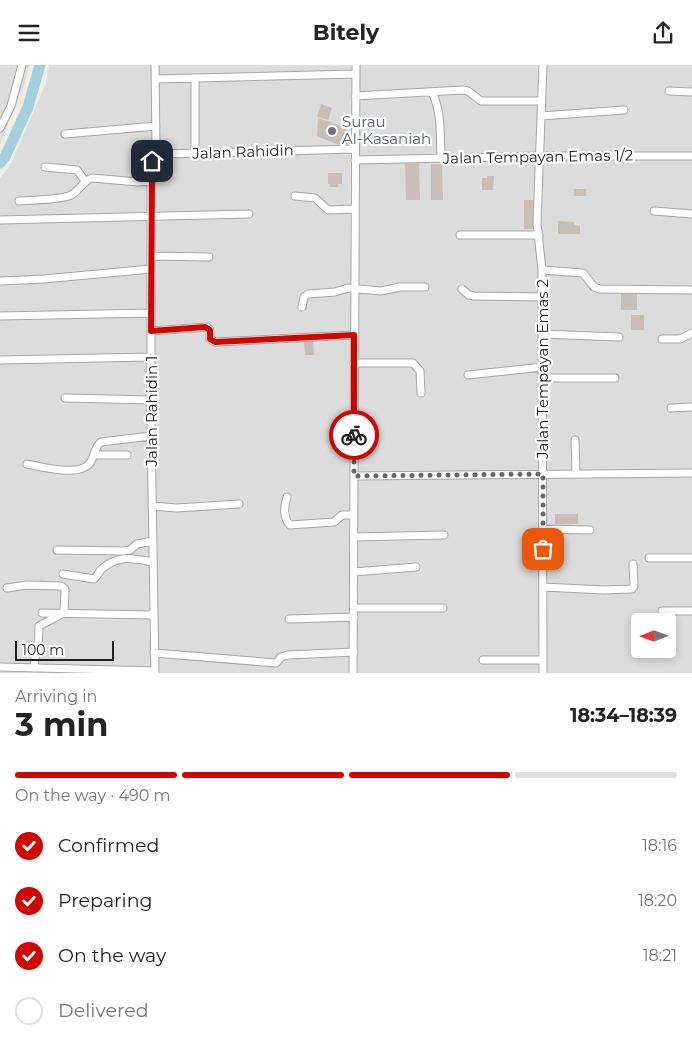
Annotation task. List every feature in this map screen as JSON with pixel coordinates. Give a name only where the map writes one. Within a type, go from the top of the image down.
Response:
[{"type":"street","points":[[0,128],[10,106],[22,65]]},
{"type":"street","points":[[155,65],[156,145],[159,153]]},
{"type":"street","points":[[354,673],[356,65]]},
{"type":"street","name":"Jalan Tempayan Emas 2","points":[[543,65],[537,223],[542,271],[543,673]]},
{"type":"street","points":[[155,79],[356,73]]},
{"type":"street","points":[[195,78],[195,154]]},
{"type":"street","points":[[355,96],[466,91],[478,100],[483,101],[542,101]]},
{"type":"street","points":[[669,91],[692,92]]},
{"type":"street","points":[[432,92],[440,113],[440,158]]},
{"type":"street","points":[[541,116],[624,110]]},
{"type":"street","points":[[65,134],[156,126]]},
{"type":"street","name":"Jalan Rahidin","points":[[159,153],[167,155],[355,149]]},
{"type":"street","name":"Jalan Rahidin 1","points":[[155,672],[151,436],[151,181],[152,161],[159,153]]},
{"type":"street","name":"Jalan Tempayan Emas 1/2","points":[[355,160],[540,156],[692,156]]},
{"type":"street","points":[[45,167],[77,170],[86,181]]},
{"type":"street","points":[[19,201],[68,197],[92,177],[138,182],[151,181]]},
{"type":"street","points":[[295,196],[315,198],[328,210],[355,209]]},
{"type":"street","points":[[654,211],[692,214]]},
{"type":"street","points":[[0,220],[249,214]]},
{"type":"street","points":[[460,235],[539,235]]},
{"type":"street","points":[[151,256],[209,257]]},
{"type":"street","points":[[0,281],[151,269]]},
{"type":"street","points":[[542,271],[583,273],[594,287],[600,289],[692,290]]},
{"type":"street","points":[[302,307],[304,297],[308,294],[335,292],[348,287],[381,291],[400,287],[425,287]]},
{"type":"street","points":[[462,289],[469,295],[474,296],[542,297]]},
{"type":"street","points":[[0,316],[151,313]]},
{"type":"street","points":[[151,331],[205,327],[210,330],[210,339],[215,342],[354,335]]},
{"type":"street","points":[[662,339],[680,339],[692,333]]},
{"type":"street","points":[[542,335],[619,337]]},
{"type":"street","points":[[0,360],[151,357]]},
{"type":"street","points":[[354,363],[413,363],[420,371],[422,393]]},
{"type":"street","points":[[468,375],[542,367]]},
{"type":"street","points":[[543,378],[615,378]]},
{"type":"street","points":[[65,398],[151,400]]},
{"type":"street","points":[[671,408],[692,407]]},
{"type":"street","points":[[27,464],[56,469],[82,469],[90,463],[97,445],[101,442],[151,436]]},
{"type":"street","points":[[575,440],[576,474]]},
{"type":"street","points":[[94,455],[127,455]]},
{"type":"street","points":[[354,476],[692,473]]},
{"type":"street","points":[[287,497],[285,514],[287,523],[290,525],[334,522],[342,515],[354,515]]},
{"type":"street","points":[[152,506],[177,508],[239,504]]},
{"type":"street","points":[[544,529],[590,530]]},
{"type":"street","points":[[354,537],[444,535]]},
{"type":"street","points":[[57,550],[124,551],[130,550],[137,544],[153,541]]},
{"type":"street","points":[[63,574],[94,579],[104,567],[119,558],[153,562]]},
{"type":"street","points":[[649,558],[692,558]]},
{"type":"street","points":[[543,587],[604,590],[632,589],[634,586],[633,564]]},
{"type":"street","points":[[354,572],[416,567]]},
{"type":"street","points":[[7,588],[27,585],[63,587],[65,592],[64,613]]},
{"type":"street","points":[[354,608],[442,608]]},
{"type":"street","points":[[662,611],[692,611]]},
{"type":"street","points":[[42,613],[154,615]]},
{"type":"street","points":[[34,668],[38,650],[39,626],[41,623],[64,613]]},
{"type":"street","points":[[289,619],[354,617]]},
{"type":"street","points":[[154,653],[276,663],[282,657],[288,655],[354,651]]},
{"type":"street","points":[[483,660],[543,660]]},
{"type":"street","points":[[0,667],[155,672]]},
{"type":"shaded area","points":[[0,65],[29,65],[25,83],[0,144]]},
{"type":"shaded area","points":[[49,65],[351,65],[350,247],[353,363],[350,673],[0,673],[0,178],[11,164],[46,83]]},
{"type":"shaded area","points":[[360,65],[692,65],[692,673],[357,673],[355,335],[360,215]]},
{"type":"building","points":[[321,104],[332,108],[328,120],[317,117]]},
{"type":"building","name":"Surau Al-Kasaniah","points":[[318,118],[348,128],[346,135],[348,137],[347,144],[342,144],[341,146],[317,136]]},
{"type":"building","points":[[405,163],[419,163],[420,200],[406,200]]},
{"type":"building","points":[[431,164],[442,164],[443,200],[431,200]]},
{"type":"building","points":[[328,173],[342,173],[342,184],[338,184],[338,187],[330,187],[330,184],[328,184]]},
{"type":"building","points":[[487,176],[494,176],[493,190],[482,190],[482,178],[487,178]]},
{"type":"building","points":[[574,189],[586,189],[586,196],[574,196]]},
{"type":"building","points":[[524,200],[535,200],[535,229],[524,229]]},
{"type":"building","points":[[558,221],[574,222],[574,225],[580,226],[580,234],[558,234]]},
{"type":"building","points":[[621,293],[637,293],[637,310],[621,310]]},
{"type":"building","points":[[631,315],[644,315],[644,330],[631,330]]},
{"type":"building","points":[[304,340],[313,340],[314,355],[305,355]]},
{"type":"building","points":[[555,514],[578,514],[578,524],[555,524]]},
{"type":"waterway","points":[[0,163],[5,157],[28,107],[40,65]]},
{"type":"way so far","points":[[354,435],[354,476],[543,474],[543,549]]},
{"type":"place","name":"Surau Al-Kasaniah","points":[[332,131]]},
{"type":"route","points":[[152,161],[151,331],[205,327],[210,330],[210,339],[213,342],[354,335],[354,435]]}]
